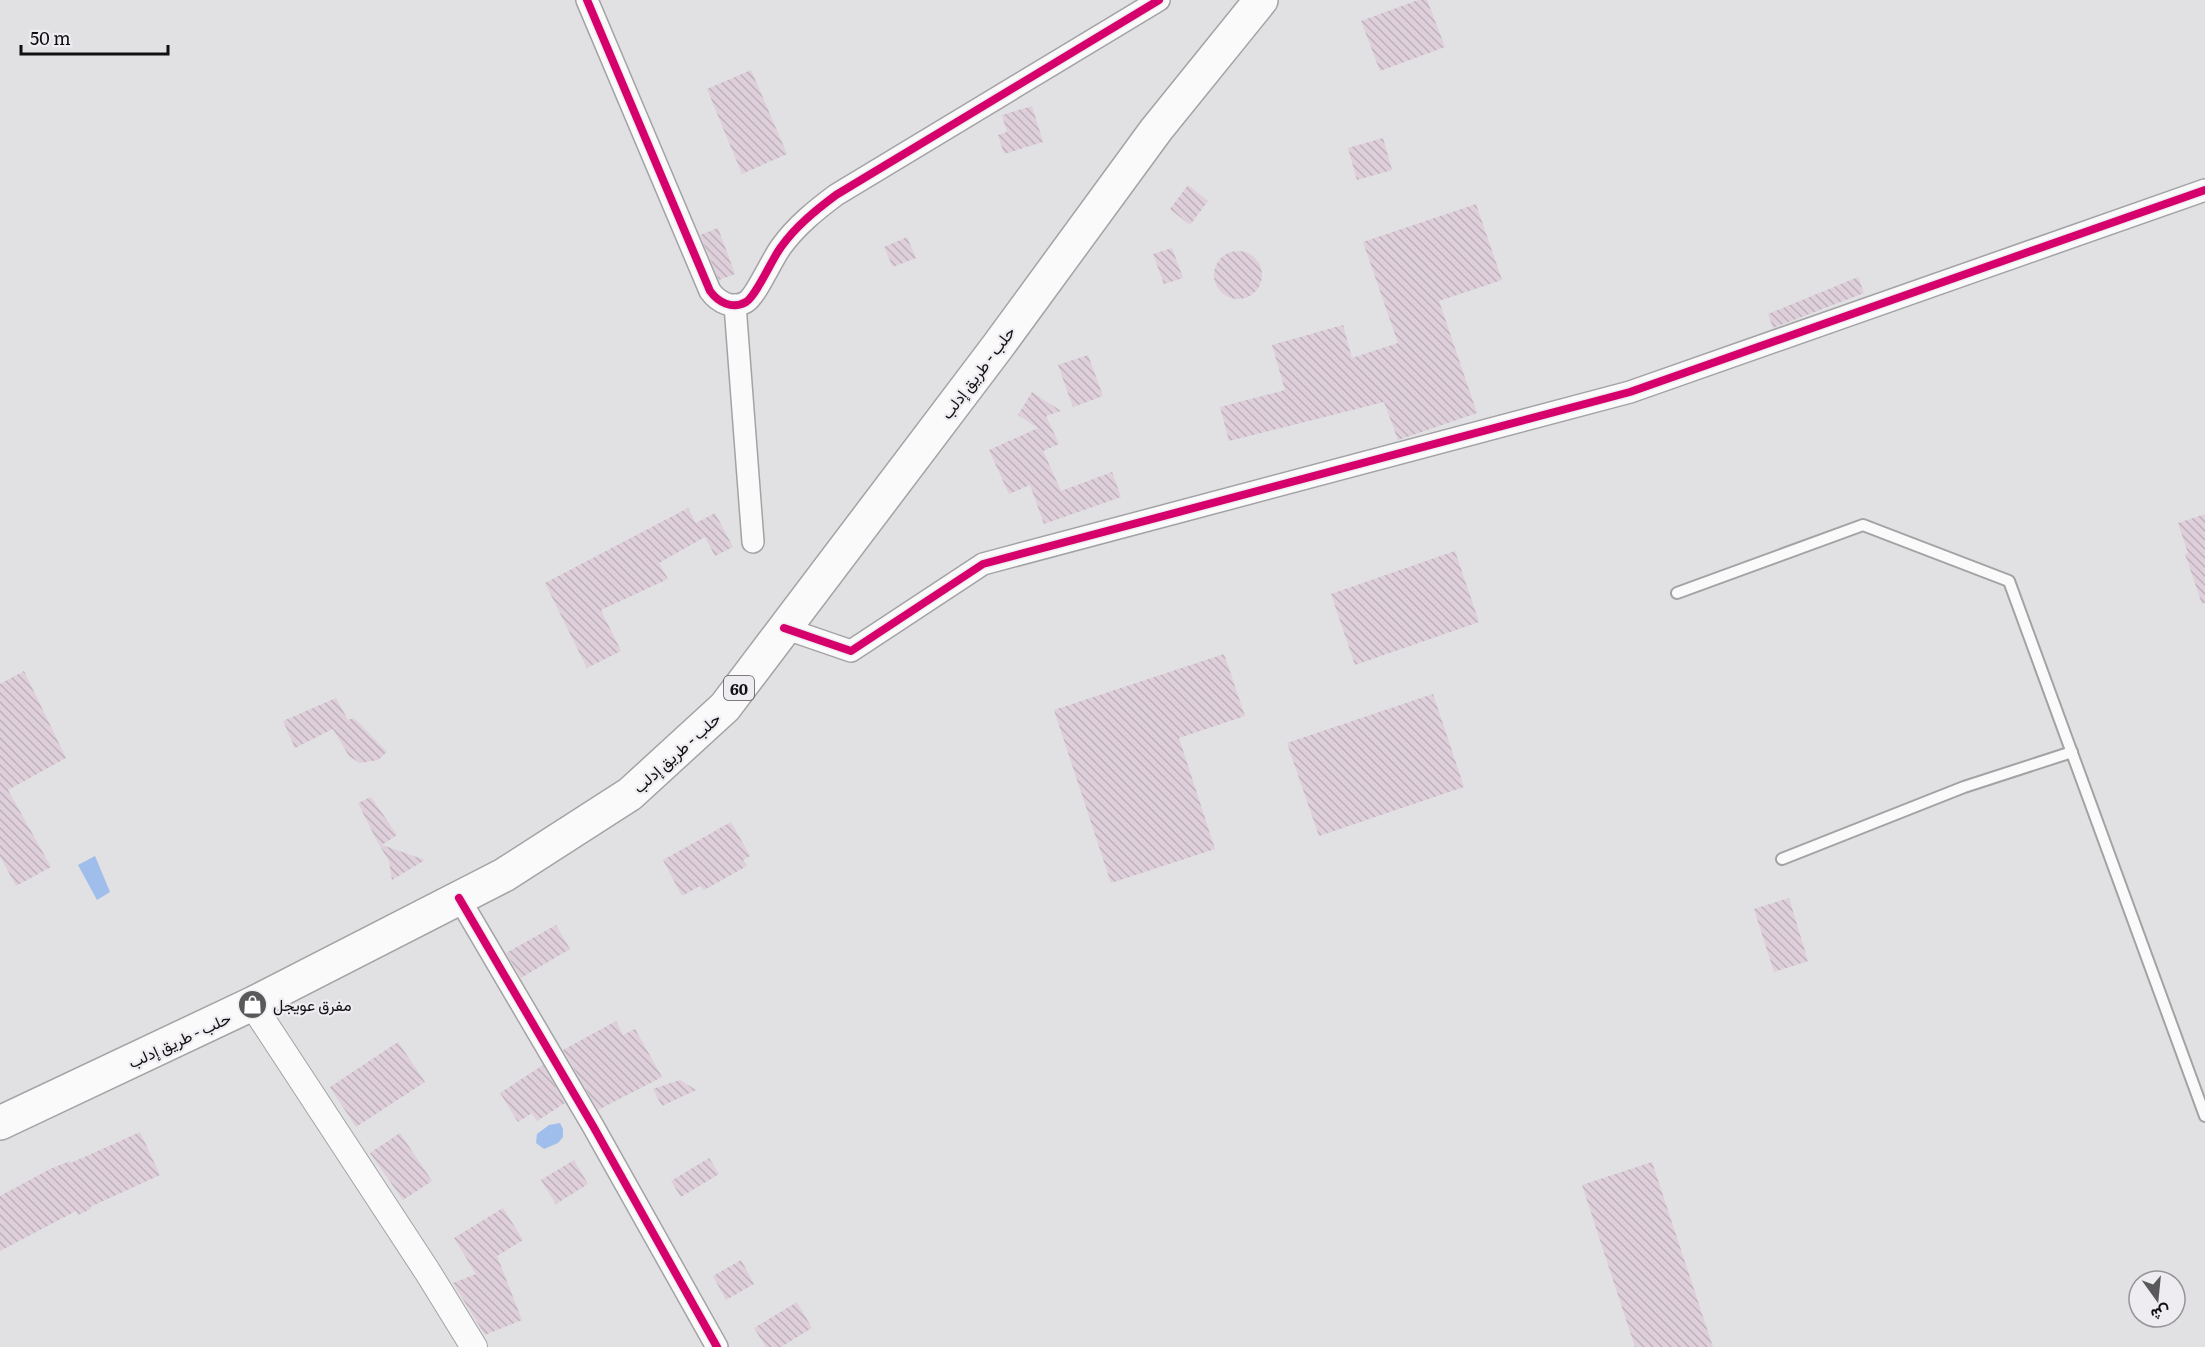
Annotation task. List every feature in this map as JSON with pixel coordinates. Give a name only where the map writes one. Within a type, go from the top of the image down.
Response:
[{"type":"highway","name":"حلب - طريق إدلب","points":[[0,1123],[252,1004],[504,875],[630,794],[725,707],[998,345],[1156,130],[1261,0]]},
{"type":"street","points":[[587,0],[710,291],[716,299],[725,304],[735,305],[753,296],[769,264],[783,244],[816,210],[836,195],[1159,0]]},
{"type":"street","points":[[784,628],[851,651],[983,564],[1630,392],[2205,190]]},
{"type":"street","points":[[735,305],[753,542]]},
{"type":"street","points":[[459,898],[604,1146],[717,1347]]},
{"type":"street","points":[[252,1004],[427,1271],[474,1347]]},
{"type":"lane","points":[[1677,593],[1863,525],[2010,581],[2205,1116]]},
{"type":"lane","points":[[1782,859],[1964,787],[2072,752]]},
{"type":"water","points":[[95,856],[110,892],[97,900],[78,865]]},
{"type":"water","points":[[560,1123],[563,1137],[558,1143],[544,1149],[536,1143],[537,1134],[549,1125]]},
{"type":"building","points":[[1418,0],[1427,0],[1445,47],[1380,71],[1361,21]]},
{"type":"building","points":[[751,70],[787,154],[742,174],[707,89]]},
{"type":"building","points":[[1032,106],[1043,142],[1004,154],[998,135],[1007,132],[1002,115]]},
{"type":"building","points":[[1383,138],[1392,170],[1357,180],[1348,148]]},
{"type":"building","points":[[1188,185],[1208,201],[1190,225],[1170,209]]},
{"type":"building","points":[[1476,204],[1502,280],[1439,301],[1477,413],[1398,440],[1384,402],[1229,441],[1220,407],[1285,390],[1272,345],[1343,325],[1352,358],[1398,343],[1363,242]]},
{"type":"building","points":[[718,228],[735,274],[719,280],[700,235]]},
{"type":"building","points":[[907,237],[916,258],[893,267],[884,247]]},
{"type":"building","points":[[1172,248],[1183,278],[1164,284],[1153,254]]},
{"type":"building","points":[[1233,251],[1243,251],[1258,261],[1262,275],[1261,284],[1252,295],[1243,299],[1233,299],[1218,289],[1214,280],[1214,270],[1224,255]]},
{"type":"building","points":[[1858,277],[1864,293],[1773,328],[1768,314]]},
{"type":"building","points":[[1088,355],[1103,396],[1073,407],[1058,365]]},
{"type":"building","points":[[1032,392],[1061,411],[1046,416],[1059,444],[1043,451],[1061,491],[1112,472],[1121,497],[1044,524],[1030,485],[1009,494],[989,450],[1038,428],[1018,415]]},
{"type":"building","points":[[688,508],[696,523],[715,513],[733,547],[715,556],[705,537],[659,563],[668,579],[601,610],[621,651],[587,668],[545,583]]},
{"type":"building","points":[[2205,514],[2205,603],[2202,604],[2185,554],[2188,553],[2178,523]]},
{"type":"building","points":[[1455,551],[1479,622],[1355,665],[1331,594]]},
{"type":"building","points":[[1224,654],[1245,716],[1179,738],[1215,849],[1111,883],[1054,710]]},
{"type":"building","points":[[24,671],[66,758],[8,790],[51,867],[16,886],[0,856],[0,684]]},
{"type":"building","points":[[1433,694],[1464,787],[1319,836],[1287,743]]},
{"type":"building","points":[[336,698],[348,720],[354,718],[387,752],[378,760],[360,763],[349,756],[333,729],[295,748],[283,721]]},
{"type":"building","points":[[371,797],[397,835],[382,845],[425,860],[392,880],[389,861],[358,803]]},
{"type":"building","points":[[731,822],[750,856],[743,860],[747,866],[704,890],[700,886],[682,896],[663,860]]},
{"type":"building","points":[[1789,898],[1808,961],[1774,972],[1754,909]]},
{"type":"building","points":[[556,925],[570,949],[521,978],[506,953]]},
{"type":"building","points":[[616,1021],[623,1035],[635,1029],[662,1077],[598,1110],[563,1050]]},
{"type":"building","points":[[398,1042],[425,1082],[356,1127],[330,1087]]},
{"type":"building","points":[[543,1065],[565,1103],[537,1121],[532,1113],[518,1122],[500,1093]]},
{"type":"building","points":[[680,1080],[696,1090],[662,1106],[653,1089]]},
{"type":"building","points":[[140,1132],[160,1175],[90,1207],[91,1209],[78,1215],[76,1211],[0,1251],[0,1196],[50,1169],[70,1161],[71,1163]]},
{"type":"building","points":[[400,1133],[432,1181],[403,1200],[370,1153]]},
{"type":"building","points":[[709,1158],[719,1174],[681,1197],[671,1181]]},
{"type":"building","points":[[574,1160],[588,1184],[556,1204],[541,1180]]},
{"type":"building","points":[[1652,1162],[1713,1347],[1635,1347],[1582,1185]]},
{"type":"building","points":[[503,1208],[523,1240],[497,1256],[522,1320],[485,1335],[453,1283],[476,1274],[454,1238]]},
{"type":"building","points":[[741,1260],[754,1284],[726,1300],[713,1276]]},
{"type":"building","points":[[797,1302],[812,1328],[781,1347],[766,1347],[754,1328]]},
{"type":"cycle path","points":[[587,0],[710,291],[721,301],[731,305],[741,304],[750,298],[787,239],[836,195],[1159,0]]},
{"type":"cycle path","points":[[784,628],[851,651],[983,564],[1630,392],[2205,190]]},
{"type":"cycle path","points":[[459,898],[593,1126],[717,1347]]},
{"type":"place","name":"مفرق عويجل","points":[[252,1004]]}]
